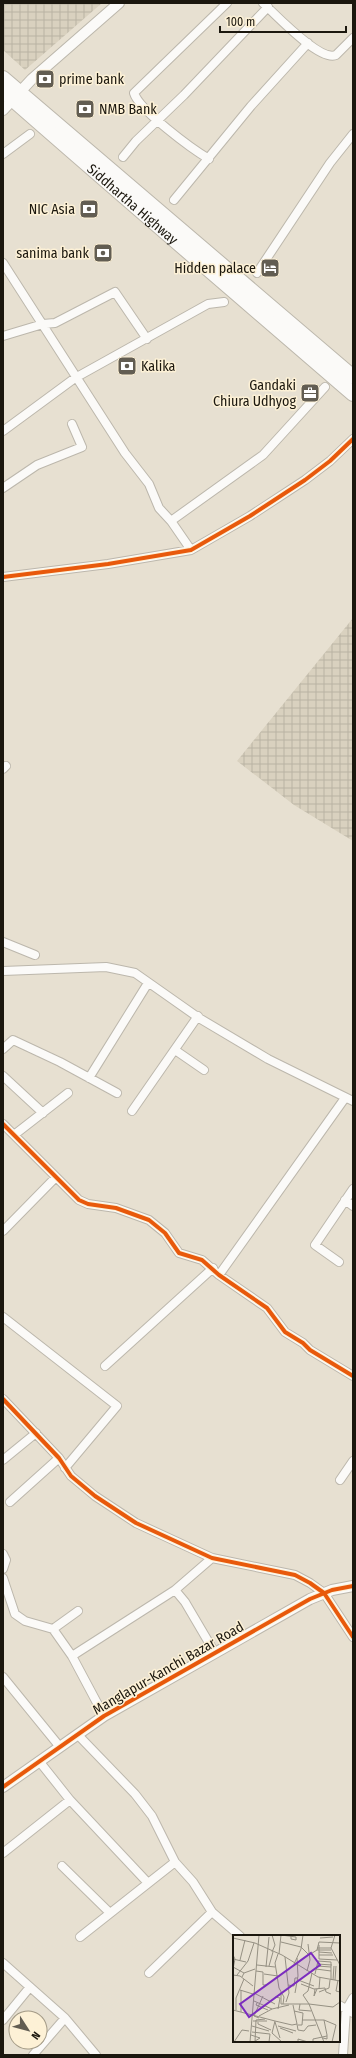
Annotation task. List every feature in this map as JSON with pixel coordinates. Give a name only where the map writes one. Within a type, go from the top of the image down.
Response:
[{"type":"highway","name":"Siddhartha Highway","points":[[3,78],[12,95],[211,273],[353,394]]},
{"type":"highway","name":"Siddhartha Highway","points":[[12,95],[353,377]]},
{"type":"street","points":[[3,110],[12,95],[119,3]]},
{"type":"street","points":[[209,159],[179,139],[157,120],[134,93],[227,3]]},
{"type":"street","points":[[122,157],[157,120],[184,95],[266,5],[308,43],[324,55],[333,56],[353,38]]},
{"type":"street","points":[[174,200],[251,106],[308,43]]},
{"type":"street","points":[[3,154],[30,134]]},
{"type":"street","points":[[257,273],[330,163],[353,134]]},
{"type":"street","points":[[3,263],[44,324],[75,378],[98,409],[125,453],[149,484],[159,508],[171,521],[191,550]]},
{"type":"street","points":[[3,336],[44,324],[55,323],[115,292],[147,339]]},
{"type":"street","points":[[3,431],[75,378],[208,304],[224,302]]},
{"type":"street","points":[[171,521],[263,455],[325,387]]},
{"type":"street","points":[[3,488],[37,466],[82,447],[72,424]]},
{"type":"street","points":[[3,576],[108,564],[191,550],[250,516],[300,484],[330,461],[353,439]]},
{"type":"street","points":[[3,942],[35,955]]},
{"type":"street","points":[[3,971],[106,966],[135,973],[198,1016],[268,1059],[344,1098],[353,1101]]},
{"type":"street","points":[[89,1078],[148,982]]},
{"type":"street","points":[[132,1111],[198,1016]]},
{"type":"street","points":[[3,1049],[13,1040],[117,1093]]},
{"type":"street","points":[[175,1050],[204,1070]]},
{"type":"street","points":[[3,1076],[43,1114]]},
{"type":"street","points":[[14,1135],[43,1114],[68,1093]]},
{"type":"street","points":[[219,1275],[344,1098]]},
{"type":"street","points":[[3,1124],[79,1200],[88,1204],[116,1208],[149,1220],[166,1233],[179,1253],[202,1260],[213,1268],[219,1275],[267,1308],[285,1332],[303,1343],[310,1350],[353,1376]]},
{"type":"street","points":[[3,1232],[56,1177]]},
{"type":"street","points":[[339,1262],[315,1245],[353,1189]]},
{"type":"street","points":[[345,1200],[353,1206]]},
{"type":"street","points":[[104,1366],[213,1268]]},
{"type":"street","points":[[3,1316],[117,1406],[65,1468]]},
{"type":"street","points":[[3,1399],[59,1458],[65,1468],[95,1496],[125,1516],[168,1539],[212,1558],[295,1575],[324,1593],[353,1637]]},
{"type":"street","points":[[3,1460],[36,1433]]},
{"type":"street","points":[[10,1502],[59,1458]]},
{"type":"street","points":[[340,1480],[353,1461]]},
{"type":"street","points":[[3,1554],[6,1560],[3,1569]]},
{"type":"street","points":[[72,1656],[175,1590],[212,1558]]},
{"type":"street","points":[[3,1578],[15,1614],[25,1621],[53,1629],[72,1656],[104,1716]]},
{"type":"street","name":"Manglapur-Kanchi Bazar Road","points":[[3,1787],[104,1716],[324,1593],[353,1586]]},
{"type":"street","points":[[175,1590],[185,1602],[215,1653]]},
{"type":"street","points":[[53,1629],[78,1612]]},
{"type":"street","points":[[3,1677],[60,1747]]},
{"type":"street","points":[[78,1735],[136,1794],[148,1810],[175,1862],[193,1882],[212,1912],[239,1935]]},
{"type":"street","points":[[39,1762],[70,1800],[148,1883]]},
{"type":"street","points":[[3,1853],[70,1800]]},
{"type":"street","points":[[80,1937],[175,1862]]},
{"type":"street","points":[[62,1866],[110,1913]]},
{"type":"street","points":[[149,1973],[212,1912]]},
{"type":"street","points":[[3,1963],[65,2018],[96,2055]]},
{"type":"street","points":[[3,2020],[30,1987]]},
{"type":"street","points":[[343,2055],[346,2009],[353,1998]]},
{"type":"street","points":[[33,2055],[65,2018]]},
{"type":"shaded area","points":[[3,3],[102,3],[25,70],[3,50]]},
{"type":"shaded area","points":[[353,618],[353,841],[294,805],[237,761]]},
{"type":"cycle path","points":[[3,577],[108,564],[191,550],[250,516],[305,480],[330,461],[353,439]]},
{"type":"cycle path","points":[[3,1124],[79,1200],[88,1204],[116,1208],[149,1220],[165,1233],[179,1253],[202,1260],[219,1275],[267,1308],[285,1332],[303,1343],[310,1350],[353,1376]]},
{"type":"cycle path","points":[[3,1399],[59,1458],[71,1476],[95,1496],[136,1523],[212,1558],[295,1575],[310,1583],[324,1593],[353,1637]]},
{"type":"cycle path","points":[[3,1787],[104,1716],[310,1599],[332,1590],[353,1586]]},
{"type":"place","name":"prime bank","points":[[45,79]]},
{"type":"place","name":"NMB Bank","points":[[85,109]]},
{"type":"place","name":"NIC Asia","points":[[89,209]]},
{"type":"place","name":"sanima bank","points":[[103,253]]},
{"type":"place","name":"Hidden palace","points":[[270,268]]},
{"type":"place","name":"Kalika","points":[[127,366]]},
{"type":"place","name":"Gandaki Chiura Udhyog","points":[[310,393]]}]
